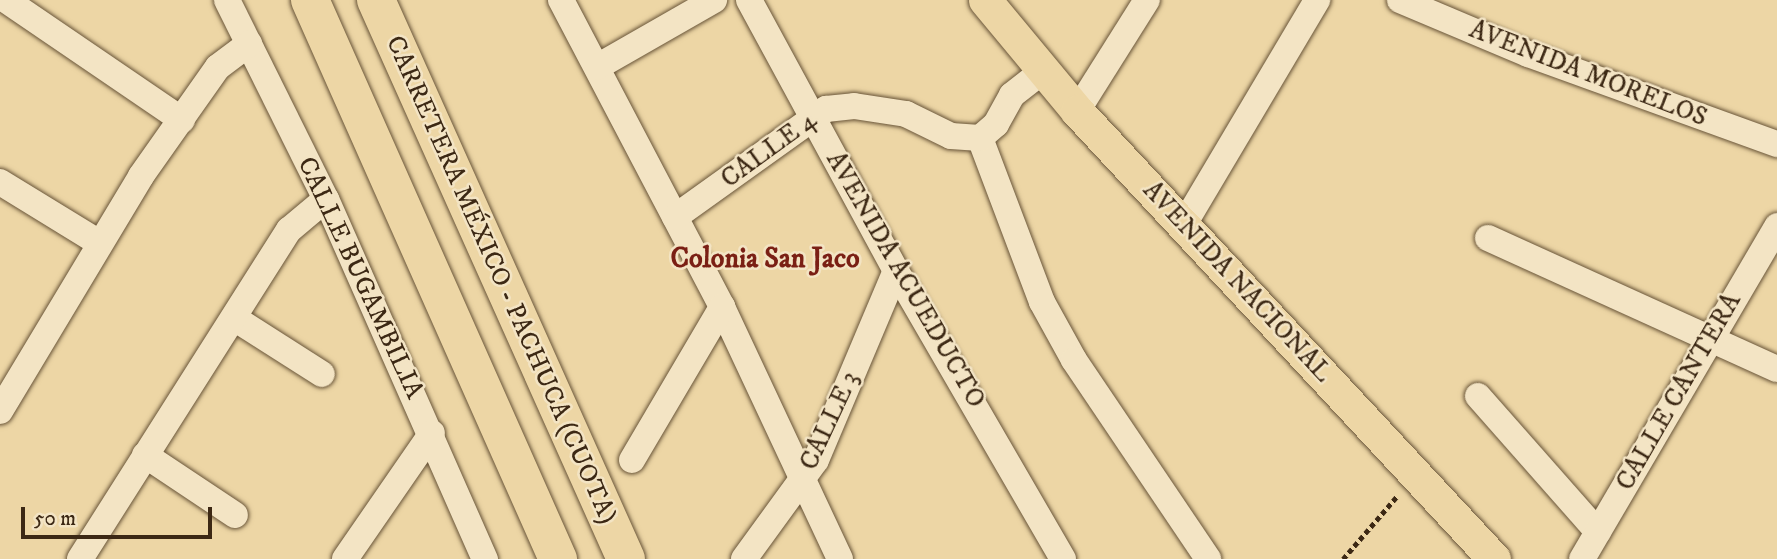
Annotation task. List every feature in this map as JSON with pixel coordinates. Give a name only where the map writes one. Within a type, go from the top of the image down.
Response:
[{"type":"highway","points":[[310,0],[558,559]]},
{"type":"highway","name":"CARRETERA MÉXICO - PACHUCA (CUOTA)","points":[[376,0],[626,559]]},
{"type":"main road","name":"AVENIDA NACIONAL","points":[[985,0],[1077,111],[1417,472],[1494,559]]},
{"type":"street","points":[[6,0],[182,120]]},
{"type":"street","name":"CALLE BUGAMBILIA","points":[[228,0],[326,200],[432,433],[485,559]]},
{"type":"street","points":[[561,0],[722,307],[804,477],[834,555]]},
{"type":"street","points":[[597,67],[714,0]]},
{"type":"street","name":"AVENIDA ACUEDUCTO","points":[[749,0],[896,271],[1063,559]]},
{"type":"street","points":[[1077,111],[1147,0]]},
{"type":"street","points":[[1183,226],[1317,0]]},
{"type":"street","name":"AVENIDA MORELOS","points":[[1400,0],[1528,54],[1777,144]]},
{"type":"street","points":[[0,411],[97,242],[218,67],[249,44]]},
{"type":"street","points":[[1043,71],[1013,95],[996,124],[980,138],[1042,302],[1074,360],[1208,559]]},
{"type":"street","name":"CALLE 4","points":[[675,217],[813,117],[839,105],[920,117],[951,136],[980,138]]},
{"type":"street","points":[[0,182],[97,242]]},
{"type":"street","points":[[80,559],[289,230],[326,200]]},
{"type":"street","name":"CALLE CANTERA","points":[[1582,559],[1777,226]]},
{"type":"street","points":[[1488,238],[1777,369]]},
{"type":"street","name":"CALLE 3","points":[[744,559],[816,460],[896,271]]},
{"type":"street","points":[[632,460],[722,307]]},
{"type":"street","points":[[233,318],[322,373]]},
{"type":"street","points":[[1478,396],[1598,532]]},
{"type":"street","points":[[345,559],[432,433]]},
{"type":"street","points":[[145,455],[235,514]]},
{"type":"path","points":[[1343,559],[1417,472]]},
{"type":"district","name":"Colonia San Jaco","points":[[765,259]]}]
